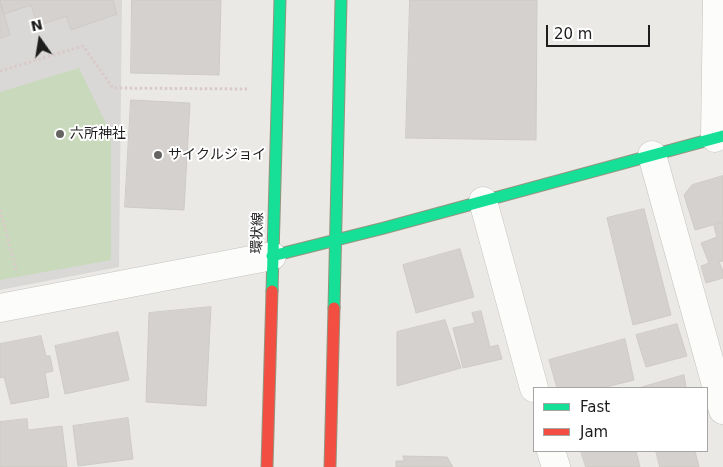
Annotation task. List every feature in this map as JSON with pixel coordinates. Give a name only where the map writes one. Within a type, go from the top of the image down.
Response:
[{"type":"main road","name":"環状線","points":[[267,467],[280,0]]},
{"type":"main road","points":[[330,467],[341,0]]},
{"type":"main road","points":[[272,256],[719,137]]},
{"type":"street","points":[[716,0],[719,137]]},
{"type":"street","points":[[652,155],[721,399]]},
{"type":"street","points":[[483,201],[534,387]]},
{"type":"street","points":[[13,305],[272,256]]},
{"type":"street","points":[[551,452],[556,467]]},
{"type":"path","points":[[0,71],[83,46],[113,88],[277,90]]},
{"type":"path","points":[[0,210],[13,305]]},
{"type":"shaded area","name":"六所神社","points":[[0,0],[122,0],[119,267],[0,290]]},
{"type":"green space","name":"六所神社","points":[[79,68],[111,134],[111,260],[0,280],[0,92]]},
{"type":"building","points":[[0,0],[10,35],[0,38]]},
{"type":"building","points":[[0,0],[113,0],[117,14],[71,30],[66,16],[38,26],[31,5],[4,14]]},
{"type":"building","points":[[132,0],[221,0],[219,75],[131,73]]},
{"type":"building","points":[[410,0],[537,0],[536,140],[406,138]]},
{"type":"building","name":"サイクルジョイ","points":[[131,100],[190,103],[184,210],[125,207]]},
{"type":"building","points":[[723,176],[723,222],[695,230],[684,195],[692,185]]},
{"type":"building","points":[[644,209],[671,315],[633,325],[607,218]]},
{"type":"building","points":[[723,223],[723,261],[719,262],[723,271],[723,278],[706,283],[701,266],[709,263],[701,243],[717,237],[714,226]]},
{"type":"building","points":[[460,249],[474,297],[416,313],[403,265]]},
{"type":"building","points":[[211,307],[206,406],[146,402],[149,313]]},
{"type":"building","points":[[481,311],[490,347],[498,345],[502,359],[463,368],[453,328],[475,323],[472,313]]},
{"type":"building","points":[[445,320],[461,368],[397,386],[397,332]]},
{"type":"building","points":[[677,324],[687,356],[646,367],[636,335]]},
{"type":"building","points":[[118,332],[129,380],[65,394],[55,346]]},
{"type":"building","points":[[41,336],[46,356],[50,356],[53,371],[45,373],[49,397],[11,404],[4,377],[0,378],[0,344]]},
{"type":"building","points":[[625,339],[634,380],[606,387],[557,387],[549,360]]},
{"type":"building","points":[[684,375],[686,387],[642,387]]},
{"type":"building","points":[[128,418],[133,459],[78,466],[73,426]]},
{"type":"building","points":[[27,419],[28,430],[62,426],[67,467],[0,467],[0,422]]},
{"type":"building","points":[[581,452],[636,452],[640,467],[586,467]]},
{"type":"building","points":[[656,452],[695,452],[699,467],[660,467]]},
{"type":"building","points":[[403,456],[447,457],[453,467],[396,467],[396,461],[404,461]]},
{"type":"traffic: fast","points":[[272,291],[280,0]]},
{"type":"traffic: fast","points":[[334,308],[341,0]]},
{"type":"traffic: fast","points":[[272,256],[384,228],[723,136]]},
{"type":"traffic: jam","points":[[267,467],[272,291]]},
{"type":"traffic: jam","points":[[330,467],[334,308]]},
{"type":"place","name":"六所神社","points":[[60,134]]},
{"type":"place","name":"サイクルジョイ","points":[[158,155]]}]
